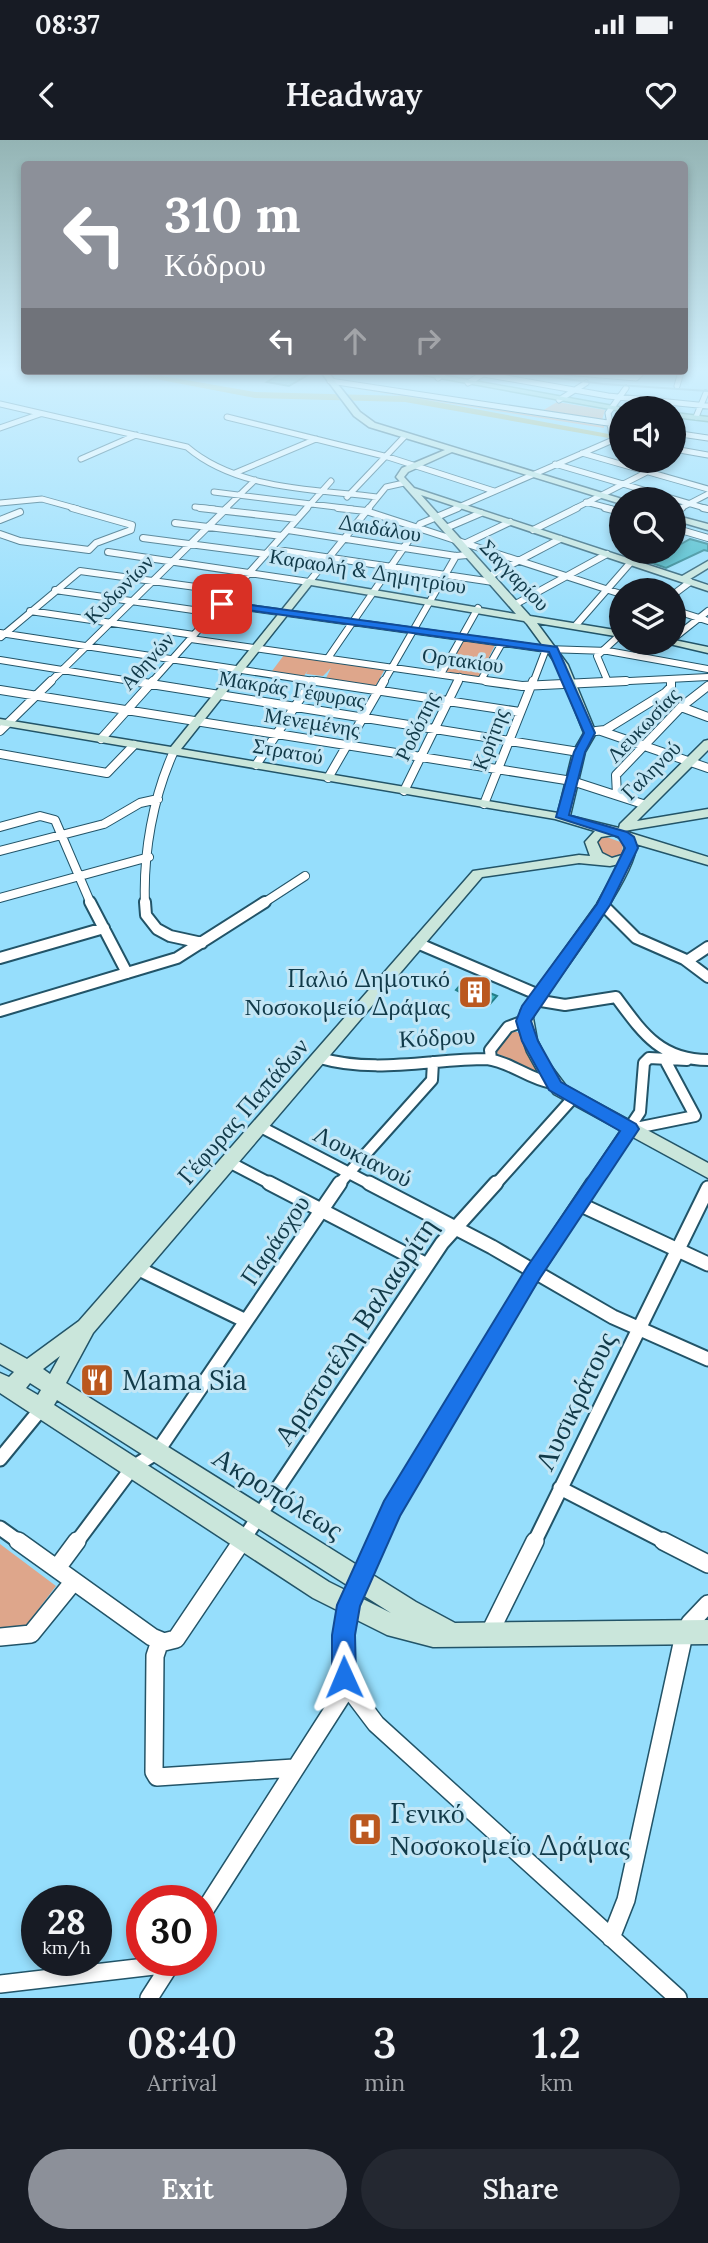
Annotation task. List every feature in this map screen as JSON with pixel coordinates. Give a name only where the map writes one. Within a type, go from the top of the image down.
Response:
[{"type":"street","points":[[201,459],[207,464],[255,480],[377,497]]},
{"type":"street","points":[[235,473],[269,459]]},
{"type":"street","points":[[338,507],[372,468],[386,459]]},
{"type":"street","points":[[394,459],[495,491]]},
{"type":"street","points":[[407,486],[400,475],[430,459]]},
{"type":"street","points":[[480,459],[609,498]]},
{"type":"street","points":[[328,658],[416,528],[568,459]]},
{"type":"street","points":[[555,464],[708,509]]},
{"type":"street","points":[[533,530],[645,473]]},
{"type":"street","points":[[650,473],[708,492]]},
{"type":"street","name":"Κυδωνίων","points":[[3,725],[63,670],[255,480]]},
{"type":"street","name":"Αθηνών","points":[[101,739],[331,481]]},
{"type":"street","points":[[202,943],[171,938],[160,933],[146,915],[149,857],[165,771],[174,751],[387,486],[407,486],[607,554]]},
{"type":"street","name":"Σαγγαρίου","points":[[407,486],[437,517],[461,549],[539,628],[595,731]]},
{"type":"street","points":[[214,492],[366,511],[416,528],[461,549],[517,561],[609,590]]},
{"type":"street","points":[[686,505],[708,492]]},
{"type":"street","points":[[0,503],[42,499],[132,525],[124,533],[84,550],[38,541],[20,541],[0,534]]},
{"type":"street","points":[[586,502],[609,509]]},
{"type":"street","points":[[195,507],[297,519]]},
{"type":"street","points":[[0,520],[20,512]]},
{"type":"street","points":[[446,528],[481,513]]},
{"type":"street","points":[[686,519],[708,527]]},
{"type":"street","points":[[328,778],[461,549],[510,522]]},
{"type":"street","points":[[686,525],[692,522]]},
{"type":"street","points":[[175,523],[282,536]]},
{"type":"street","name":"Δαιδάλου","points":[[288,530],[402,547],[461,549]]},
{"type":"street","points":[[686,532],[708,538]]},
{"type":"street","points":[[143,538],[328,558],[444,576],[491,579],[517,561],[560,539]]},
{"type":"street","name":"Καραολή & Δημητρίου","points":[[108,552],[478,608],[609,632]]},
{"type":"street","points":[[514,605],[607,554]]},
{"type":"street","points":[[576,625],[629,564]]},
{"type":"street","points":[[637,564],[708,588]]},
{"type":"street","points":[[687,580],[708,564]]},
{"type":"street","points":[[2,635],[80,571],[232,592]]},
{"type":"street","points":[[55,590],[214,613]]},
{"type":"street","points":[[222,604],[550,649],[600,651],[708,669]]},
{"type":"street","points":[[441,674],[478,608]]},
{"type":"street","name":"Ορτακίου","points":[[30,611],[257,648],[530,686],[708,677]]},
{"type":"street","points":[[686,628],[708,611]]},
{"type":"street","points":[[686,614],[708,621]]},
{"type":"street","points":[[2,635],[520,712]]},
{"type":"street","points":[[481,680],[502,643]]},
{"type":"street","points":[[608,682],[597,659],[600,651],[609,644]]},
{"type":"street","points":[[686,646],[708,650]]},
{"type":"street","name":"Κρήτης","points":[[484,804],[530,686],[550,649]]},
{"type":"street","points":[[659,659],[661,655]]},
{"type":"street","name":"Μακράς Γέφυρας","points":[[0,660],[579,752]]},
{"type":"street","name":"Ροδόπης","points":[[404,790],[460,677]]},
{"type":"street","points":[[587,850],[586,832],[566,818],[579,752],[595,731],[665,693],[671,687],[671,680]]},
{"type":"street","points":[[256,765],[313,681]]},
{"type":"street","name":"Λευκωσίας","points":[[617,795],[616,775],[681,707],[708,686]]},
{"type":"street","name":"Μενεμένης","points":[[0,690],[572,781],[646,805]]},
{"type":"street","points":[[681,707],[708,717]]},
{"type":"street","name":"Στρατού","points":[[3,725],[174,751],[566,818],[708,862]]},
{"type":"street","points":[[595,731],[708,768]]},
{"type":"street","name":"Γαληνού","points":[[620,833],[708,743]]},
{"type":"street","points":[[0,754],[107,773],[134,745]]},
{"type":"street","points":[[0,851],[104,824],[140,803],[158,799]]},
{"type":"street","points":[[587,850],[595,835],[620,833],[640,824],[708,813]]},
{"type":"street","points":[[0,827],[50,817],[62,835],[77,877],[127,973]]},
{"type":"street","points":[[491,1059],[490,1051],[505,1031],[525,1028],[537,997],[603,905],[621,874],[630,855],[620,833]]},
{"type":"street","name":"Γέφυρας Παπάδων","points":[[86,1327],[478,874],[587,850],[607,861]]},
{"type":"street","points":[[607,861],[622,861],[630,855]]},
{"type":"street","points":[[0,898],[149,857]]},
{"type":"street","points":[[607,861],[621,874]]},
{"type":"street","points":[[0,1011],[177,958],[305,876]]},
{"type":"street","points":[[603,905],[640,940],[687,961],[708,977]]},
{"type":"street","points":[[0,958],[104,929]]},
{"type":"street","points":[[417,943],[537,997],[565,1005],[616,996],[649,1041],[687,1060]]},
{"type":"street","points":[[687,961],[708,947]]},
{"type":"street","name":"Κόδρου","points":[[525,1028],[552,1083]]},
{"type":"street","name":"Κόδρου","points":[[320,1058],[342,1065],[491,1059],[537,1081],[552,1083],[573,1098],[708,1171]]},
{"type":"street","points":[[678,1998],[395,1742],[347,1688],[343,1650],[349,1605],[404,1488],[533,1272],[631,1129],[642,1108],[643,1063],[649,1058],[708,1060]]},
{"type":"street","points":[[631,1129],[686,1120],[695,1116],[665,1060]]},
{"type":"street","name":"Παράσχου","points":[[157,1452],[349,1172],[432,1080],[433,1062]]},
{"type":"street","name":"Αριστοτέλη Βαλαωρίτη","points":[[160,1641],[170,1642],[182,1634],[427,1265],[456,1228],[573,1098]]},
{"type":"street","name":"Λουκιανού","points":[[259,1126],[456,1228],[637,1328],[708,1359]]},
{"type":"street","points":[[229,1162],[427,1265]]},
{"type":"street","name":"Λυσικράτους","points":[[488,1636],[708,1188]]},
{"type":"street","points":[[579,1204],[708,1264]]},
{"type":"street","points":[[137,1268],[246,1321]]},
{"type":"street","points":[[86,1327],[6,1385],[349,1605],[400,1628],[433,1635],[456,1635]]},
{"type":"street","points":[[0,1459],[41,1409],[86,1327]]},
{"type":"street","name":"Ακροπόλεως","points":[[0,1353],[360,1580],[456,1635],[697,1632]]},
{"type":"street","points":[[57,1569],[132,1468],[157,1452]]},
{"type":"street","points":[[560,1488],[708,1564]]},
{"type":"street","points":[[0,1528],[160,1641],[155,1656],[154,1772],[158,1777],[294,1768]]},
{"type":"street","points":[[0,1637],[31,1634],[74,1581]]},
{"type":"street","points":[[611,1938],[625,1899],[697,1632],[708,1604]]},
{"type":"street","points":[[217,1891],[347,1688]]},
{"type":"street","points":[[0,1984],[126,1968]]},
{"type":"street","points":[[149,1998],[163,1976]]},
{"type":"shaded area","points":[[463,640],[495,645],[479,677],[445,672]]},
{"type":"shaded area","points":[[284,655],[385,669],[375,687],[325,680],[331,668],[323,676],[306,674],[308,670],[304,676],[272,671]]},
{"type":"shaded area","points":[[604,836],[623,843],[622,854],[610,857],[601,855],[596,841]]},
{"type":"shaded area","points":[[512,1030],[519,1033],[537,1066],[536,1072],[494,1052]]},
{"type":"shaded area","points":[[0,1544],[56,1586],[25,1627],[0,1629]]},
{"type":"building","points":[[690,539],[708,544],[708,551],[704,550],[686,559],[686,541]]},
{"type":"building","points":[[655,564],[674,564],[666,568]]},
{"type":"building","name":"Παλιό Δημοτικό Νοσοκομείο Δράμας","points":[[463,982],[497,996],[490,1004],[476,1001],[456,990]]},
{"type":"place","name":"Παλιό Δημοτικό Νοσοκομείο Δράμας","points":[[475,992]]},
{"type":"place","name":"Mama Sia","points":[[97,1380]]},
{"type":"place","name":"Γενικό Νοσοκομείο Δράμας","points":[[365,1829]]},
{"type":"route","points":[[222,604],[553,649],[590,733],[579,752],[563,817],[623,834],[628,837],[631,848],[621,874],[603,905],[528,1010],[524,1017],[524,1027],[555,1086],[631,1129],[533,1272],[440,1424],[392,1509],[349,1605],[344,1635],[344,1677]]}]
